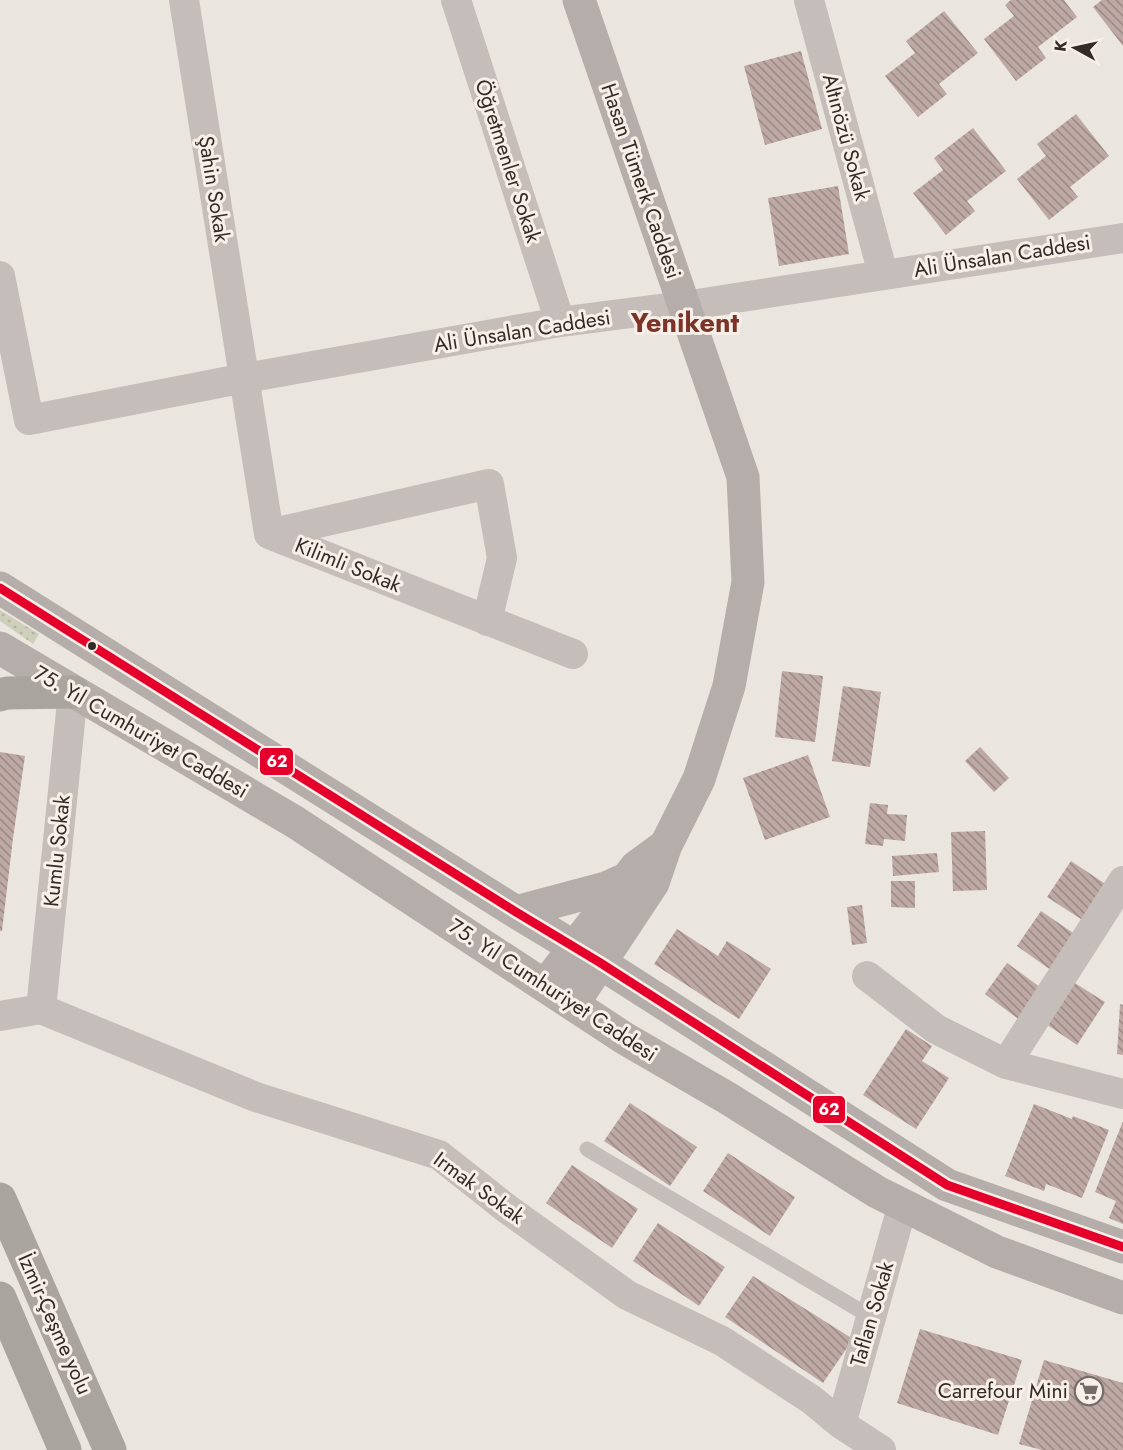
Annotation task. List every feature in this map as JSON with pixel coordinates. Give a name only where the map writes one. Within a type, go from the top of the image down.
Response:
[{"type":"highway","points":[[0,695],[73,692]]},
{"type":"highway","name":"İzmir-Çeşme yolu","points":[[0,1199],[110,1450]]},
{"type":"highway","name":"İzmir-Çeşme yolu","points":[[0,1298],[65,1450]]},
{"type":"street","name":"Şahin Sokak","points":[[184,0],[244,378]]},
{"type":"street","name":"Öğretmenler Sokak","points":[[456,0],[560,322]]},
{"type":"street","name":"Hasan Tümerk Caddesi","points":[[579,0],[704,358],[743,477],[748,582],[729,686],[699,779],[666,845],[653,883],[587,955]]},
{"type":"street","name":"Altınözü Sokak","points":[[809,0],[883,274]]},
{"type":"street","name":"Ali Ünsalan Caddesi","points":[[1,282],[29,420],[244,378],[560,322],[684,306],[1123,238]]},
{"type":"street","name":"Kilimli Sokak","points":[[244,378],[269,534],[573,654]]},
{"type":"street","points":[[269,534],[489,484],[502,558],[487,621]]},
{"type":"street","name":"75. Yıl Cumhuriyet Caddesi","points":[[0,588],[587,955],[947,1185],[1123,1247]]},
{"type":"street","name":"75. Yıl Cumhuriyet Caddesi","points":[[0,648],[295,822],[624,1038],[729,1099],[877,1192],[997,1252],[1123,1298]]},
{"type":"street","name":"Kumlu Sokak","points":[[41,1009],[73,692]]},
{"type":"street","points":[[573,1004],[587,955],[628,878],[636,867],[666,845]]},
{"type":"street","points":[[516,912],[606,888],[628,878]]},
{"type":"street","points":[[1006,1064],[1123,881]]},
{"type":"street","points":[[545,986],[587,955]]},
{"type":"street","points":[[867,976],[936,1029],[1006,1064],[1123,1094]]},
{"type":"street","points":[[0,1016],[41,1009]]},
{"type":"street","name":"Irmak Sokak","points":[[41,1009],[256,1097],[439,1155],[506,1208],[627,1295],[722,1341],[812,1400],[841,1424],[881,1450]]},
{"type":"street","name":"Taflan Sokak","points":[[841,1424],[903,1204]]},
{"type":"lane","points":[[587,1149],[871,1317]]},
{"type":"green space","points":[[0,610],[39,634],[33,644],[0,621]]},
{"type":"building","points":[[1011,0],[1064,0],[1077,17],[1038,47],[1046,58],[1016,81],[984,39],[1014,16],[1005,5]]},
{"type":"building","points":[[1102,0],[1123,0],[1123,46],[1093,7]]},
{"type":"building","points":[[944,11],[978,53],[939,84],[947,94],[918,117],[885,76],[915,53],[906,41]]},
{"type":"building","points":[[801,51],[822,129],[765,145],[744,66]]},
{"type":"building","points":[[1076,114],[1109,156],[1070,187],[1078,197],[1049,220],[1017,179],[1046,156],[1037,144]]},
{"type":"building","points":[[973,128],[1006,171],[967,201],[975,211],[946,235],[913,193],[943,170],[934,158]]},
{"type":"building","points":[[838,186],[849,254],[779,266],[768,198]]},
{"type":"building","points":[[782,671],[823,676],[815,742],[775,737]]},
{"type":"building","points":[[843,686],[881,692],[870,767],[832,761]]},
{"type":"building","points":[[980,747],[1009,778],[994,792],[965,761]]},
{"type":"building","points":[[0,752],[25,756],[2,931],[0,931]]},
{"type":"building","points":[[808,755],[830,817],[765,840],[743,778]]},
{"type":"building","points":[[870,803],[888,805],[887,814],[907,815],[905,841],[884,839],[883,846],[865,844]]},
{"type":"building","points":[[985,831],[987,890],[953,891],[951,832]]},
{"type":"building","points":[[937,853],[939,872],[893,876],[892,856]]},
{"type":"building","points":[[1071,861],[1110,887],[1087,923],[1047,897]]},
{"type":"building","points":[[891,881],[915,881],[915,908],[891,907]]},
{"type":"building","points":[[862,905],[867,943],[852,945],[847,907]]},
{"type":"building","points":[[1041,911],[1079,937],[1055,973],[1017,946]]},
{"type":"building","points":[[677,929],[718,956],[727,941],[771,969],[739,1019],[654,964]]},
{"type":"building","points":[[1007,963],[1044,990],[1021,1021],[985,994]]},
{"type":"building","points":[[1070,980],[1105,1002],[1077,1045],[1043,1022]]},
{"type":"building","points":[[1120,1004],[1123,1005],[1123,1055],[1117,1054]]},
{"type":"building","points":[[906,1029],[932,1046],[922,1061],[949,1078],[916,1129],[863,1095]]},
{"type":"building","points":[[630,1103],[697,1147],[670,1186],[604,1141]]},
{"type":"building","points":[[1034,1104],[1109,1130],[1082,1198],[1046,1184],[1044,1191],[1005,1176]]},
{"type":"building","points":[[1123,1121],[1123,1224],[1109,1218],[1116,1201],[1095,1192]]},
{"type":"building","points":[[728,1153],[795,1197],[770,1236],[703,1191]]},
{"type":"building","points":[[572,1165],[638,1209],[612,1248],[546,1203]]},
{"type":"building","points":[[658,1223],[725,1267],[699,1306],[633,1261]]},
{"type":"building","points":[[753,1276],[853,1339],[823,1383],[725,1317]]},
{"type":"building","points":[[920,1329],[1022,1360],[998,1435],[897,1403]]},
{"type":"building","points":[[1044,1360],[1123,1383],[1123,1450],[1042,1450],[1019,1444]]},
{"type":"transit line","name":"62","points":[[0,588],[599,962],[947,1185],[1123,1247]]},
{"type":"place","name":"Carrefour Mini","points":[[1089,1391]]},
{"type":"district","name":"Yenikent","points":[[685,322]]}]
